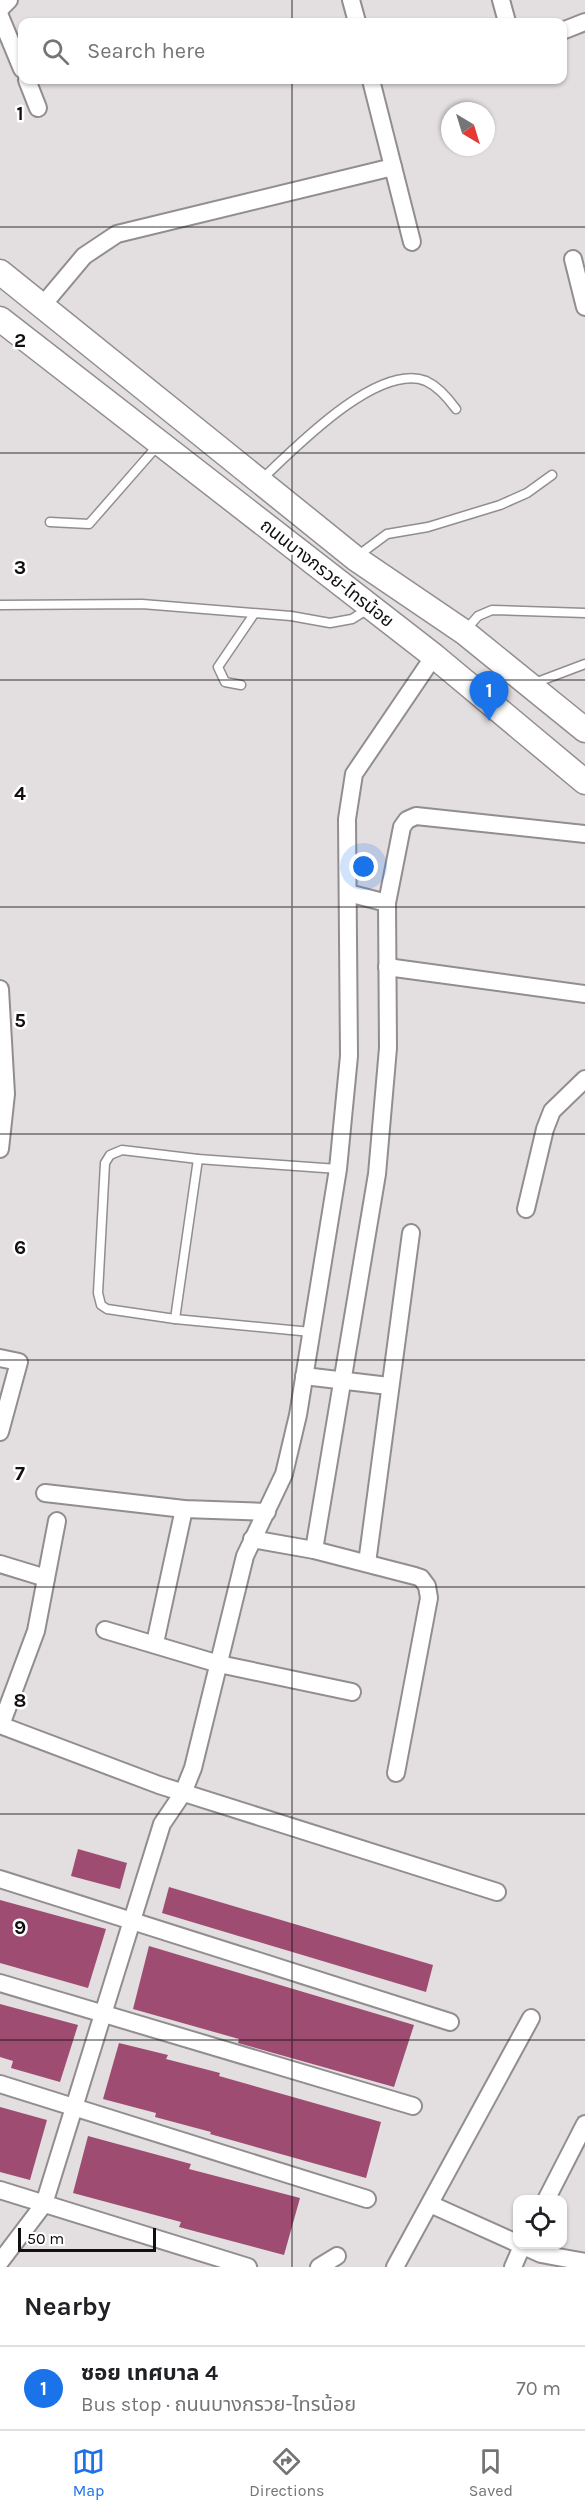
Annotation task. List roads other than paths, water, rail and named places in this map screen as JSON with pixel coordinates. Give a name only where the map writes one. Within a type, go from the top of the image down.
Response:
[{"type":"main road","name":"ถนนบางกรวย-ไทรน้อย","points":[[0,272],[355,558],[464,632],[585,730]]},
{"type":"main road","name":"ถนนบางกรวย-ไทรน้อย","points":[[0,319],[434,656],[585,782]]},
{"type":"main road","points":[[64,369],[86,342]]},
{"type":"street","points":[[0,9],[9,0]]},
{"type":"street","points":[[351,0],[356,18]]},
{"type":"street","points":[[501,0],[506,18]]},
{"type":"street","points":[[0,16],[18,59]]},
{"type":"street","points":[[567,29],[585,22]]},
{"type":"street","points":[[29,84],[38,108]]},
{"type":"street","points":[[372,84],[412,242]]},
{"type":"street","points":[[42,306],[84,256],[117,234],[393,167]]},
{"type":"street","points":[[573,259],[585,307]]},
{"type":"street","points":[[0,2262],[44,2204],[162,1824],[183,1793],[193,1768],[245,1556],[284,1474],[304,1376],[338,1169],[349,1056],[347,819],[354,774],[434,656]]},
{"type":"street","points":[[314,1550],[340,1381],[376,1174],[388,1048],[387,903],[402,827],[407,820],[416,816],[585,834]]},
{"type":"street","points":[[348,893],[387,903]]},
{"type":"street","points":[[387,967],[585,994]]},
{"type":"street","points":[[0,989],[6,1094],[2,1114],[0,1149]]},
{"type":"street","points":[[526,1209],[545,1129],[552,1112],[585,1079]]},
{"type":"street","points":[[367,1563],[411,1233]]},
{"type":"street","points":[[0,1358],[19,1362],[0,1432]]},
{"type":"street","points":[[304,1376],[389,1386]]},
{"type":"street","points":[[45,1493],[184,1509],[267,1512]]},
{"type":"street","points":[[155,1643],[184,1509]]},
{"type":"street","points":[[57,1521],[36,1631],[0,1725],[183,1793],[496,1892]]},
{"type":"street","points":[[252,1539],[314,1550],[367,1563],[421,1578],[427,1586],[429,1598],[396,1773]]},
{"type":"street","points":[[0,1564],[46,1578]]},
{"type":"street","points":[[105,1630],[155,1643],[219,1664],[352,1692]]},
{"type":"street","points":[[0,1879],[450,2022]]},
{"type":"street","points":[[0,1983],[413,2106]]},
{"type":"street","points":[[395,2267],[531,2018]]},
{"type":"street","points":[[0,2084],[367,2199]]},
{"type":"street","points":[[548,2195],[585,2124]]},
{"type":"street","points":[[0,2190],[248,2267]]},
{"type":"street","points":[[430,2204],[513,2241]]},
{"type":"street","points":[[513,2267],[522,2249]]},
{"type":"street","points":[[530,2249],[541,2254],[585,2262]]},
{"type":"street","points":[[319,2267],[337,2256]]},
{"type":"lane","points":[[260,481],[344,405],[405,378],[424,381],[437,387],[456,409]]},
{"type":"lane","points":[[50,522],[89,524],[160,443]]},
{"type":"lane","points":[[355,558],[377,539],[387,534],[428,527],[500,505],[527,493],[552,475]]},
{"type":"lane","points":[[0,605],[142,604],[291,616],[330,623],[352,619],[370,607]]},
{"type":"lane","points":[[464,632],[478,616],[492,610],[585,613]]},
{"type":"lane","points":[[241,686],[225,682],[218,667],[254,614]]},
{"type":"lane","points":[[531,685],[585,664]]},
{"type":"lane","points":[[311,1332],[175,1319],[107,1309],[99,1300],[105,1163],[110,1155],[122,1150],[198,1159],[338,1169]]},
{"type":"lane","points":[[175,1319],[198,1159]]},
{"type":"place","name":"ซอย เทศบาล 4","points":[[489,721]]}]
